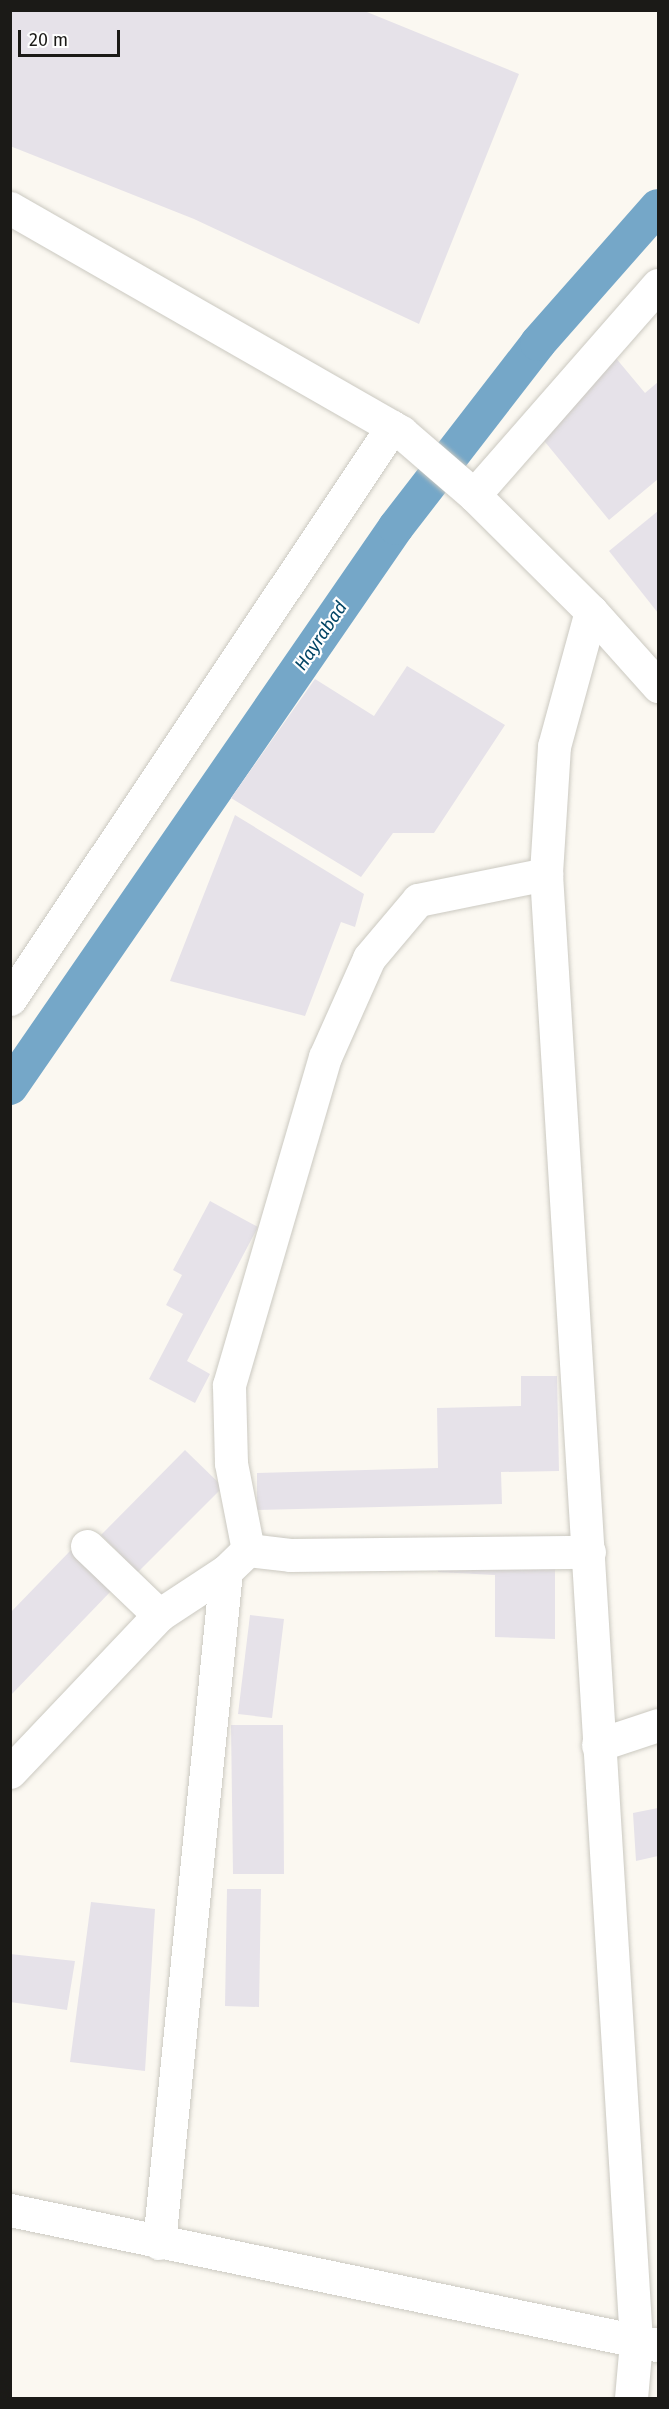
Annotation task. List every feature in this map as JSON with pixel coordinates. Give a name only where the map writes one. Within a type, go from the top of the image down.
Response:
[{"type":"street","points":[[10,208],[396,430],[468,491],[591,611],[658,686]]},
{"type":"street","points":[[468,491],[658,285]]},
{"type":"street","points":[[10,999],[396,430]]},
{"type":"street","points":[[591,611],[554,746],[546,874],[589,1552],[598,1745],[647,2344],[631,2398]]},
{"type":"street","points":[[159,2243],[237,1560],[229,1385],[325,1057],[369,958],[418,900],[546,874]]},
{"type":"street","points":[[87,1546],[159,1615]]},
{"type":"street","points":[[11,1770],[159,1615],[237,1560],[290,1555],[589,1552]]},
{"type":"street","points":[[598,1745],[658,1725]]},
{"type":"street","points":[[10,2210],[647,2344]]},
{"type":"building","points":[[10,10],[362,10],[519,74],[419,324],[194,219],[10,146]]},
{"type":"building","points":[[615,357],[645,393],[658,382],[658,479],[609,520],[532,426]]},
{"type":"building","points":[[658,511],[658,613],[609,551]]},
{"type":"building","points":[[407,666],[505,725],[434,833],[393,833],[361,877],[231,798],[315,679],[374,716]]},
{"type":"building","points":[[235,815],[364,894],[355,927],[341,922],[305,1016],[170,981]]},
{"type":"building","points":[[210,1201],[258,1227],[187,1361],[210,1374],[195,1403],[149,1379],[183,1314],[166,1305],[182,1275],[173,1270]]},
{"type":"building","points":[[521,1376],[557,1376],[559,1471],[501,1472],[502,1504],[257,1510],[257,1473],[438,1468],[437,1408],[521,1406]]},
{"type":"building","points":[[185,1450],[223,1487],[138,1572],[101,1535]]},
{"type":"building","points":[[438,1544],[555,1548],[555,1639],[495,1637],[495,1575],[438,1572]]},
{"type":"building","points":[[71,1550],[112,1590],[10,1696],[10,1613]]},
{"type":"building","points":[[250,1615],[284,1619],[272,1718],[238,1714]]},
{"type":"building","points":[[231,1725],[283,1725],[284,1874],[233,1874]]},
{"type":"building","points":[[658,1808],[658,1856],[636,1861],[633,1813]]},
{"type":"building","points":[[227,1889],[261,1889],[259,2007],[225,2006]]},
{"type":"building","points":[[91,1902],[155,1909],[145,2071],[70,2062]]},
{"type":"building","points":[[10,1954],[75,1961],[67,2010],[10,2002]]},
{"type":"waterway","name":"Hayrabad","points":[[10,1087],[396,527],[538,343],[658,207]]}]
